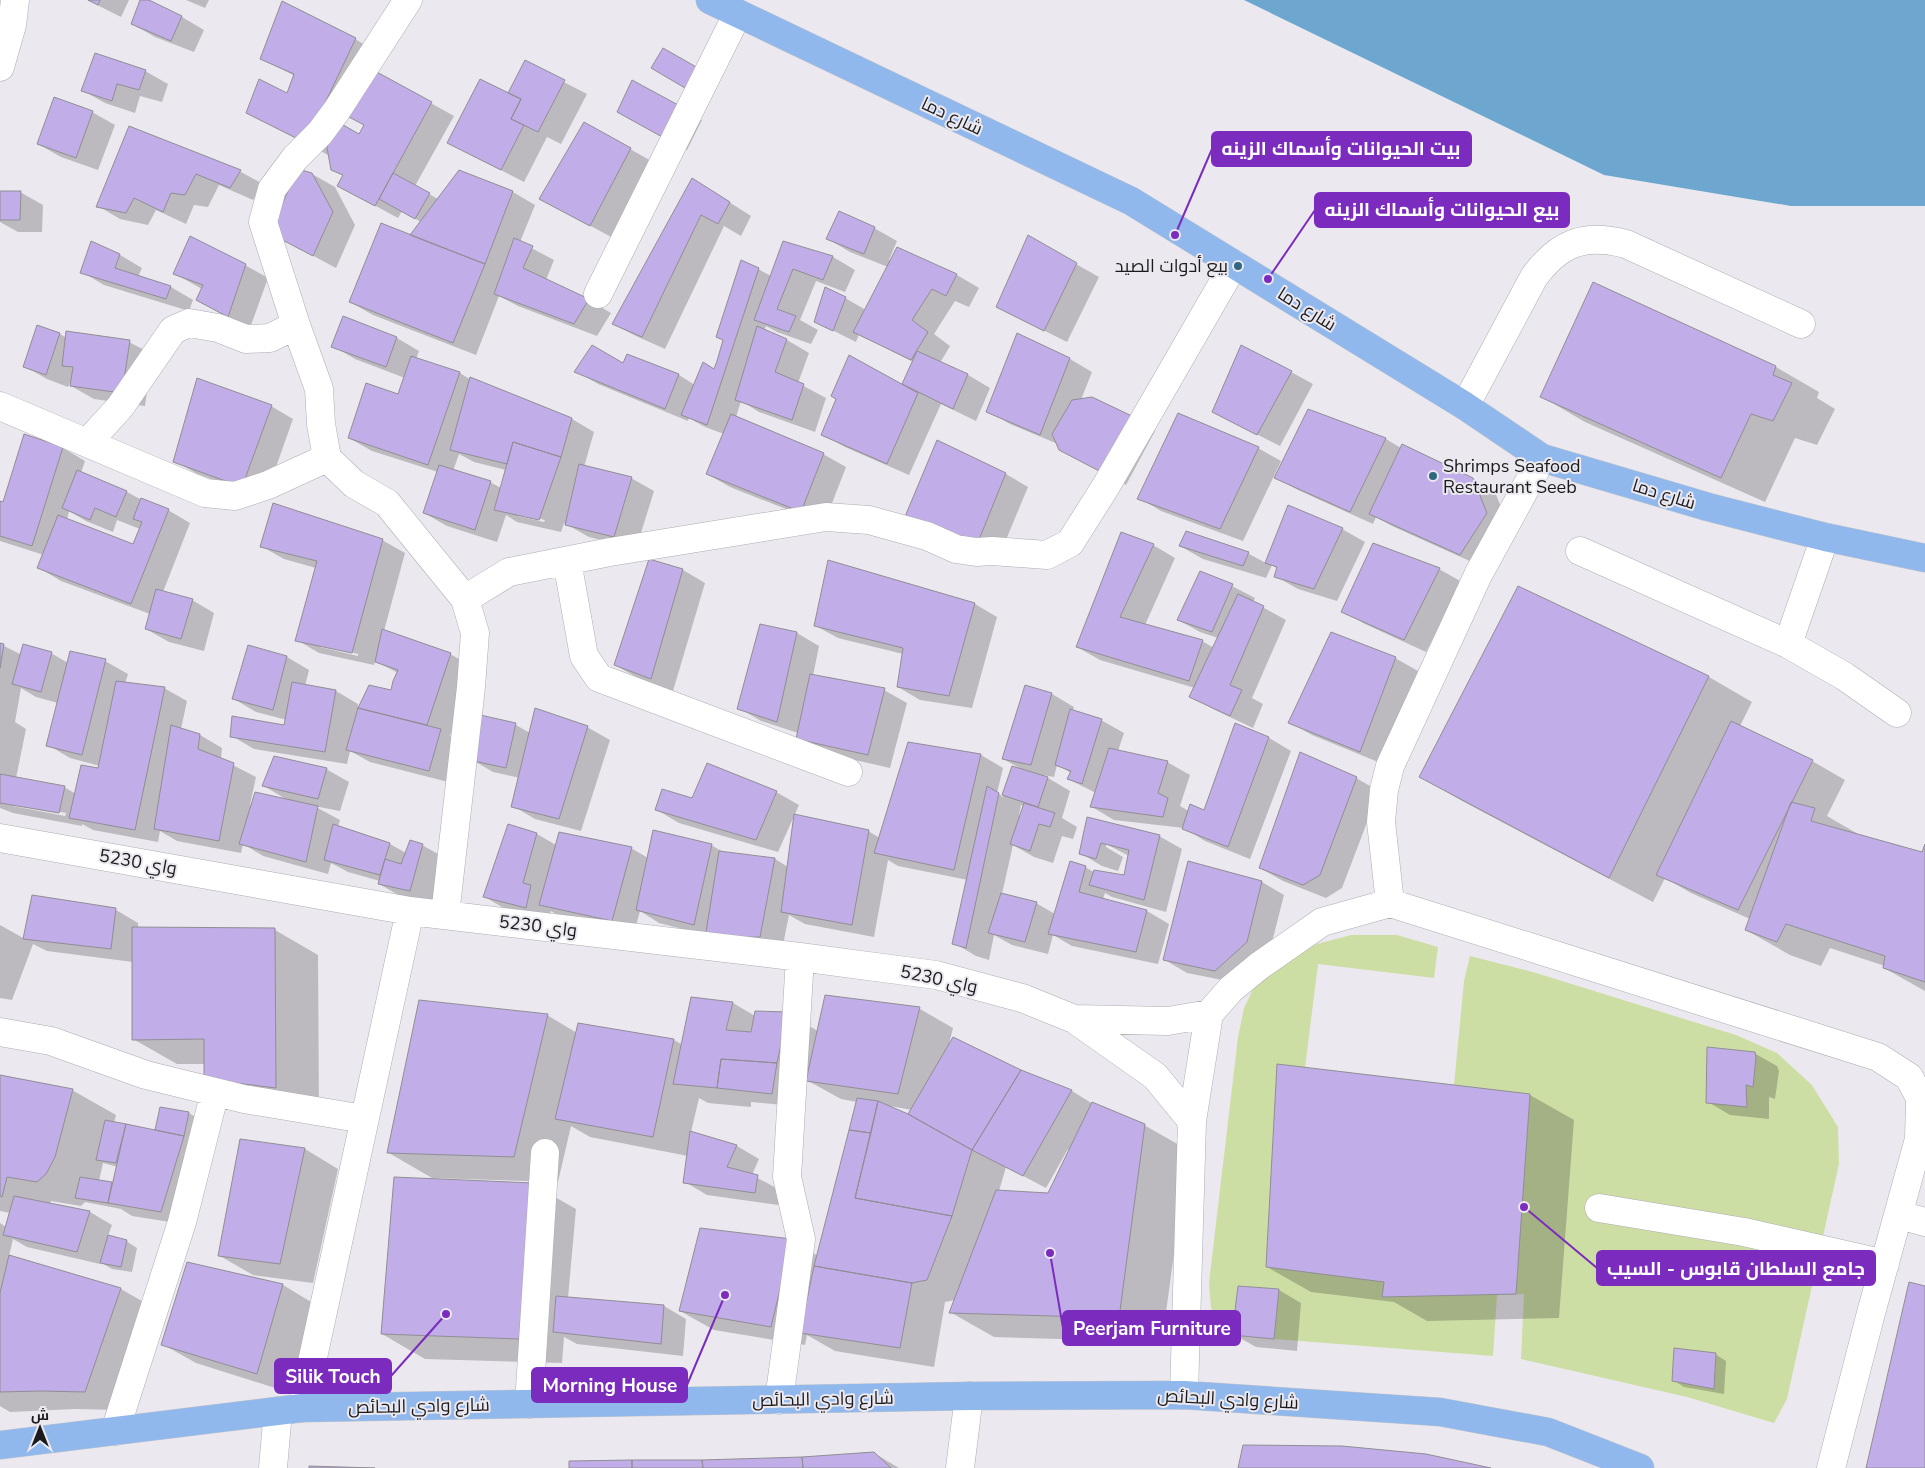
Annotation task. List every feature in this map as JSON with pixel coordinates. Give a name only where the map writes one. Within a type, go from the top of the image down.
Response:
[{"type":"main road","name":"شارع دما","points":[[710,0],[737,15],[1131,201],[1465,406],[1542,458],[1708,507],[1825,537],[1925,558]]},
{"type":"main road","name":"شارع وادي البحائص","points":[[0,1444],[290,1409],[970,1396],[1184,1395],[1440,1412],[1548,1432],[1640,1468]]},
{"type":"street","points":[[0,67],[12,25],[15,0]]},
{"type":"street","points":[[408,0],[331,118],[320,133],[295,158],[272,189],[263,222],[319,389],[321,424],[327,458],[354,484],[387,504],[465,599],[475,633],[469,706],[445,915]]},
{"type":"street","points":[[598,294],[737,15]]},
{"type":"street","points":[[1465,406],[1544,263],[1558,251],[1574,243],[1591,239],[1609,239],[1626,244],[1801,324]]},
{"type":"street","points":[[465,599],[509,572],[619,550],[826,517],[869,520],[927,536],[956,549],[1047,556],[1070,543],[1106,486],[1234,264]]},
{"type":"street","points":[[87,443],[120,407],[173,330],[189,323],[218,328],[246,339],[270,338],[296,325]]},
{"type":"street","points":[[0,406],[205,493],[235,496],[268,485],[327,458]]},
{"type":"street","points":[[1390,903],[1381,822],[1384,790],[1390,766],[1478,575],[1542,458]]},
{"type":"street","points":[[1788,644],[1825,537]]},
{"type":"street","points":[[1580,551],[1788,644],[1844,676],[1897,713]]},
{"type":"street","points":[[566,561],[584,656],[599,678],[848,772]]},
{"type":"street","name":"واي 5230","points":[[0,838],[410,911],[936,975],[1022,998],[1074,1019],[1155,1076],[1192,1121]]},
{"type":"street","points":[[1184,1395],[1192,1121],[1209,1014],[1231,989],[1259,966],[1322,922],[1390,903],[1878,1057],[1910,1077],[1920,1098],[1919,1139],[1831,1468]]},
{"type":"street","points":[[273,1468],[290,1409],[364,1119],[410,911]]},
{"type":"street","points":[[779,1400],[801,1239],[788,1177],[800,957]]},
{"type":"street","name":"واي 5230","points":[[1074,1019],[1168,1021],[1209,1014]]},
{"type":"street","points":[[0,1032],[51,1041],[146,1075],[244,1099],[364,1119]]},
{"type":"street","points":[[115,1430],[182,1222],[215,1092]]},
{"type":"street","points":[[529,1404],[545,1153]]},
{"type":"street","points":[[1600,1208],[1744,1232],[1885,1264]]},
{"type":"street","points":[[1899,1215],[1925,1222]]},
{"type":"street","points":[[960,1468],[970,1396]]},
{"type":"green space","points":[[1351,935],[1397,935],[1438,947],[1434,978],[1318,964],[1305,1068],[1454,1085],[1464,981],[1470,956],[1533,972],[1736,1035],[1777,1053],[1812,1085],[1838,1127],[1839,1164],[1787,1399],[1774,1423],[1687,1397],[1521,1359],[1524,1294],[1497,1295],[1493,1356],[1274,1339],[1279,1289],[1238,1286],[1232,1335],[1211,1308],[1209,1283],[1238,1037],[1244,1008],[1257,981],[1298,949]]},
{"type":"water","points":[[1244,0],[1925,0],[1925,206],[1791,206],[1604,175]]},
{"type":"building","points":[[88,0],[100,0],[98,5]]},
{"type":"building","points":[[140,0],[149,0],[182,16],[171,41],[131,24]]},
{"type":"building","points":[[282,1],[356,38],[306,143],[246,113],[259,79],[287,93],[294,74],[260,59]]},
{"type":"building","points":[[663,48],[698,68],[685,88],[651,68]]},
{"type":"building","points":[[95,53],[146,70],[139,90],[117,84],[112,101],[81,91]]},
{"type":"building","points":[[525,60],[565,80],[538,132],[511,119],[521,99],[508,93]]},
{"type":"building","points":[[375,71],[432,102],[375,206],[337,186],[343,175],[331,170],[326,142],[338,122],[359,134],[364,125],[349,117]]},
{"type":"building","points":[[480,79],[521,99],[511,119],[524,125],[501,170],[447,143]]},
{"type":"building","points":[[632,80],[680,106],[664,138],[617,112]]},
{"type":"building","points":[[54,97],[93,111],[76,158],[37,144]]},
{"type":"building","points":[[584,122],[631,148],[590,226],[539,199]]},
{"type":"building","points":[[129,126],[241,170],[230,188],[196,174],[185,195],[171,193],[163,212],[134,198],[126,213],[96,207]]},
{"type":"building","points":[[298,169],[312,173],[333,212],[313,256],[269,233]]},
{"type":"building","points":[[459,170],[513,191],[485,264],[410,235]]},
{"type":"building","points":[[393,173],[430,193],[415,219],[379,199]]},
{"type":"building","points":[[692,178],[730,202],[718,224],[701,215],[642,337],[612,324]]},
{"type":"building","points":[[0,191],[21,191],[20,220],[0,220]]},
{"type":"building","points":[[839,211],[875,227],[864,254],[826,239]]},
{"type":"building","points":[[381,223],[485,264],[453,343],[349,302]]},
{"type":"building","points":[[1028,235],[1077,263],[1044,331],[996,307]]},
{"type":"building","points":[[190,236],[246,264],[228,317],[196,300],[203,285],[173,274]]},
{"type":"building","points":[[514,238],[533,246],[523,268],[589,299],[574,324],[494,294]]},
{"type":"building","points":[[91,241],[120,254],[115,268],[171,286],[166,299],[80,273]]},
{"type":"building","points":[[783,241],[833,256],[823,280],[793,269],[777,309],[796,316],[789,332],[754,320]]},
{"type":"building","points":[[897,247],[957,274],[946,296],[932,289],[912,320],[928,332],[911,360],[853,332]]},
{"type":"building","points":[[741,260],[759,268],[707,425],[681,415],[703,362],[714,369],[723,340],[716,337]]},
{"type":"building","points":[[1593,282],[1776,366],[1773,375],[1792,383],[1773,421],[1751,414],[1721,478],[1540,397]]},
{"type":"building","points":[[825,287],[846,297],[833,331],[814,322]]},
{"type":"building","points":[[343,316],[397,337],[386,367],[331,347]]},
{"type":"building","points":[[37,325],[60,333],[46,375],[23,367]]},
{"type":"building","points":[[757,326],[787,339],[775,372],[804,384],[792,420],[735,400]]},
{"type":"building","points":[[66,331],[130,340],[122,393],[70,386],[73,367],[62,366]]},
{"type":"building","points":[[1017,333],[1070,358],[1040,435],[986,412]]},
{"type":"building","points":[[592,345],[623,363],[627,354],[679,374],[665,409],[574,372]]},
{"type":"building","points":[[1241,345],[1292,371],[1257,435],[1212,412]]},
{"type":"building","points":[[917,351],[968,374],[953,409],[902,384]]},
{"type":"building","points":[[849,355],[918,393],[887,464],[821,435],[836,399],[831,396]]},
{"type":"building","points":[[411,356],[460,372],[428,465],[348,438],[366,383],[398,394]]},
{"type":"building","points":[[470,377],[572,418],[561,457],[513,442],[507,464],[450,450]]},
{"type":"building","points":[[197,378],[272,405],[242,487],[173,462]]},
{"type":"building","points":[[1092,397],[1134,417],[1103,473],[1059,450],[1052,434],[1072,400]]},
{"type":"building","points":[[1308,409],[1386,438],[1350,512],[1274,478]]},
{"type":"building","points":[[1178,413],[1259,447],[1220,529],[1137,499]]},
{"type":"building","points":[[731,414],[824,453],[801,512],[706,474]]},
{"type":"building","points":[[24,434],[63,447],[32,546],[0,536],[0,501],[3,502]]},
{"type":"building","points":[[937,440],[1006,473],[976,547],[904,519]]},
{"type":"building","points":[[513,442],[561,457],[539,520],[494,510]]},
{"type":"building","points":[[1402,444],[1473,478],[1487,513],[1460,555],[1369,514]]},
{"type":"building","points":[[579,464],[632,477],[614,537],[565,525]]},
{"type":"building","points":[[439,465],[491,481],[475,530],[423,513]]},
{"type":"building","points":[[77,470],[127,491],[116,517],[95,508],[90,520],[62,508]]},
{"type":"building","points":[[141,498],[169,509],[131,604],[37,568],[58,515],[133,544],[142,522],[133,519]]},
{"type":"building","points":[[273,503],[383,539],[352,653],[295,641],[317,561],[260,547]]},
{"type":"building","points":[[1288,505],[1343,528],[1314,589],[1274,577],[1277,567],[1265,563]]},
{"type":"building","points":[[1186,531],[1249,552],[1243,566],[1179,546]]},
{"type":"building","points":[[1121,532],[1154,544],[1120,617],[1203,640],[1189,681],[1076,647]]},
{"type":"building","points":[[1373,543],[1440,568],[1404,640],[1341,612]]},
{"type":"building","points":[[649,559],[683,569],[651,679],[614,665]]},
{"type":"building","points":[[828,560],[975,603],[949,696],[897,687],[903,648],[814,626]]},
{"type":"building","points":[[1200,571],[1233,584],[1212,632],[1177,620]]},
{"type":"building","points":[[1518,586],[1709,676],[1609,878],[1419,777]]},
{"type":"building","points":[[156,589],[193,599],[181,639],[145,629]]},
{"type":"building","points":[[1238,594],[1264,606],[1230,685],[1242,690],[1230,716],[1189,697]]},
{"type":"building","points":[[760,624],[797,632],[777,722],[737,709]]},
{"type":"building","points":[[382,629],[451,653],[427,725],[358,708],[369,685],[391,690],[398,670],[375,662]]},
{"type":"building","points":[[1331,632],[1396,657],[1360,752],[1288,723]]},
{"type":"building","points":[[0,643],[4,644],[0,668]]},
{"type":"building","points":[[23,644],[52,652],[41,692],[12,684]]},
{"type":"building","points":[[248,645],[287,656],[273,710],[232,699]]},
{"type":"building","points":[[70,651],[106,659],[82,755],[46,746]]},
{"type":"building","points":[[810,674],[885,688],[868,755],[796,739]]},
{"type":"building","points":[[116,681],[165,687],[135,830],[69,818],[81,765],[98,768]]},
{"type":"building","points":[[292,682],[336,690],[325,752],[230,737],[232,716],[284,725]]},
{"type":"building","points":[[1025,685],[1052,693],[1031,765],[1002,759]]},
{"type":"building","points":[[358,708],[441,729],[429,771],[346,750]]},
{"type":"building","points":[[535,708],[588,726],[559,819],[511,807]]},
{"type":"building","points":[[1070,709],[1102,719],[1082,784],[1067,779],[1071,771],[1055,765]]},
{"type":"building","points":[[480,715],[516,723],[506,768],[469,760]]},
{"type":"building","points":[[1731,721],[1813,760],[1738,910],[1656,875]]},
{"type":"building","points":[[1235,723],[1269,737],[1228,847],[1182,829],[1190,804],[1204,810]]},
{"type":"building","points":[[171,725],[200,734],[198,749],[234,763],[219,841],[154,829]]},
{"type":"building","points":[[908,742],[981,754],[954,870],[874,853]]},
{"type":"building","points":[[1109,748],[1168,761],[1158,793],[1168,798],[1163,817],[1090,807]]},
{"type":"building","points":[[1300,752],[1357,777],[1320,875],[1303,885],[1259,868]]},
{"type":"building","points":[[274,756],[327,768],[318,799],[262,786]]},
{"type":"building","points":[[707,763],[777,791],[756,840],[655,810],[662,789],[692,798]]},
{"type":"building","points":[[1012,766],[1048,777],[1038,807],[1002,795]]},
{"type":"building","points":[[0,774],[65,786],[59,813],[0,803]]},
{"type":"building","points":[[987,786],[999,793],[966,948],[952,944]]},
{"type":"building","points":[[255,792],[318,806],[306,862],[239,844]]},
{"type":"building","points":[[1791,802],[1815,808],[1811,821],[1922,852],[1925,844],[1925,982],[1883,968],[1885,956],[1786,924],[1777,942],[1745,930]]},
{"type":"building","points":[[1024,803],[1055,813],[1050,827],[1039,824],[1030,851],[1010,844]]},
{"type":"building","points":[[794,814],[869,830],[852,925],[781,912]]},
{"type":"building","points":[[1087,817],[1160,835],[1144,900],[1089,885],[1094,870],[1124,875],[1129,850],[1101,843],[1096,859],[1079,854]]},
{"type":"building","points":[[333,824],[390,843],[380,875],[324,860]]},
{"type":"building","points":[[508,824],[537,833],[523,883],[531,885],[526,908],[483,897]]},
{"type":"building","points":[[653,830],[712,844],[694,925],[636,910]]},
{"type":"building","points":[[559,832],[632,847],[612,921],[539,905]]},
{"type":"building","points":[[410,840],[423,844],[410,891],[378,884],[385,859],[401,864]]},
{"type":"building","points":[[719,851],[775,858],[760,937],[705,938]]},
{"type":"building","points":[[1070,861],[1086,866],[1079,892],[1147,910],[1136,952],[1048,934]]},
{"type":"building","points":[[1188,861],[1262,881],[1247,942],[1215,971],[1163,960]]},
{"type":"building","points":[[1001,893],[1037,902],[1025,942],[988,933]]},
{"type":"building","points":[[32,895],[116,908],[111,949],[23,939]]},
{"type":"building","points":[[132,927],[275,928],[276,1088],[204,1079],[204,1039],[132,1040]]},
{"type":"building","points":[[825,995],[920,1007],[898,1094],[806,1081]]},
{"type":"building","points":[[691,997],[733,1002],[726,1030],[751,1032],[755,1011],[788,1012],[777,1063],[721,1059],[717,1088],[673,1084]]},
{"type":"building","points":[[419,1000],[548,1014],[514,1157],[387,1153]]},
{"type":"building","points":[[578,1023],[674,1039],[653,1137],[555,1119]]},
{"type":"building","points":[[953,1037],[1021,1070],[972,1150],[908,1114]]},
{"type":"building","points":[[1707,1047],[1755,1052],[1753,1087],[1746,1085],[1747,1107],[1706,1103]]},
{"type":"building","points":[[721,1059],[777,1063],[772,1094],[717,1088]]},
{"type":"building","points":[[1277,1064],[1530,1094],[1516,1294],[1382,1297],[1384,1282],[1266,1267]]},
{"type":"building","points":[[1021,1070],[1072,1090],[1023,1176],[972,1150]]},
{"type":"building","points":[[0,1075],[73,1089],[55,1157],[46,1174],[37,1182],[7,1177],[2,1197],[0,1196]]},
{"type":"building","points":[[857,1098],[878,1101],[871,1133],[849,1130]]},
{"type":"building","points":[[878,1101],[908,1114],[972,1150],[952,1216],[855,1198]]},
{"type":"building","points":[[1092,1102],[1145,1124],[1119,1318],[949,1313],[996,1190],[1048,1193]]},
{"type":"building","points":[[160,1107],[189,1112],[184,1136],[155,1130]]},
{"type":"building","points":[[105,1120],[126,1124],[116,1163],[96,1160]]},
{"type":"building","points":[[126,1124],[184,1136],[161,1212],[108,1203]]},
{"type":"building","points":[[849,1130],[871,1133],[855,1198],[952,1216],[927,1280],[912,1283],[814,1266]]},
{"type":"building","points":[[690,1131],[737,1145],[727,1167],[758,1175],[755,1193],[683,1183]]},
{"type":"building","points":[[240,1139],[305,1148],[280,1264],[218,1256]]},
{"type":"building","points":[[80,1177],[112,1182],[108,1203],[75,1198]]},
{"type":"building","points":[[394,1177],[533,1183],[519,1339],[381,1334]]},
{"type":"building","points":[[14,1196],[90,1211],[77,1252],[3,1235]]},
{"type":"building","points":[[700,1228],[792,1239],[771,1327],[679,1311]]},
{"type":"building","points":[[108,1235],[127,1240],[121,1267],[100,1263]]},
{"type":"building","points":[[9,1255],[121,1288],[85,1392],[0,1392],[0,1293]]},
{"type":"building","points":[[187,1262],[283,1284],[257,1374],[161,1345]]},
{"type":"building","points":[[814,1266],[912,1283],[900,1348],[800,1333]]},
{"type":"building","points":[[1909,1282],[1925,1286],[1925,1468],[1866,1468]]},
{"type":"building","points":[[1238,1286],[1279,1289],[1274,1339],[1232,1335]]},
{"type":"building","points":[[556,1296],[664,1305],[661,1344],[553,1332]]},
{"type":"building","points":[[1674,1348],[1716,1353],[1714,1389],[1672,1381]]},
{"type":"building","points":[[1243,1445],[1342,1446],[1426,1454],[1491,1468],[1238,1468]]},
{"type":"building","points":[[874,1452],[891,1468],[803,1468],[802,1457]]},
{"type":"building","points":[[802,1457],[803,1468],[703,1468],[702,1460]]},
{"type":"building","points":[[632,1460],[632,1468],[569,1468],[569,1461]]},
{"type":"building","points":[[632,1460],[702,1460],[703,1468],[632,1468]]},
{"type":"building","points":[[309,1466],[375,1468],[309,1468]]},
{"type":"place","name":"بيت الحيوانات وأسماك الزينه","points":[[1175,235]]},
{"type":"place","name":"بيع أدوات الصيد","points":[[1238,266]]},
{"type":"place","name":"بيع الحيوانات وأسماك الزينه","points":[[1268,279]]},
{"type":"place","name":"Shrimps Seafood Restaurant Seeb","points":[[1433,476]]},
{"type":"place","name":"جامع السلطان قابوس - السيب","points":[[1524,1207]]},
{"type":"place","name":"Peerjam Furniture","points":[[1050,1253]]},
{"type":"place","name":"Morning House","points":[[725,1295]]},
{"type":"place","name":"Silik Touch","points":[[446,1314]]}]
